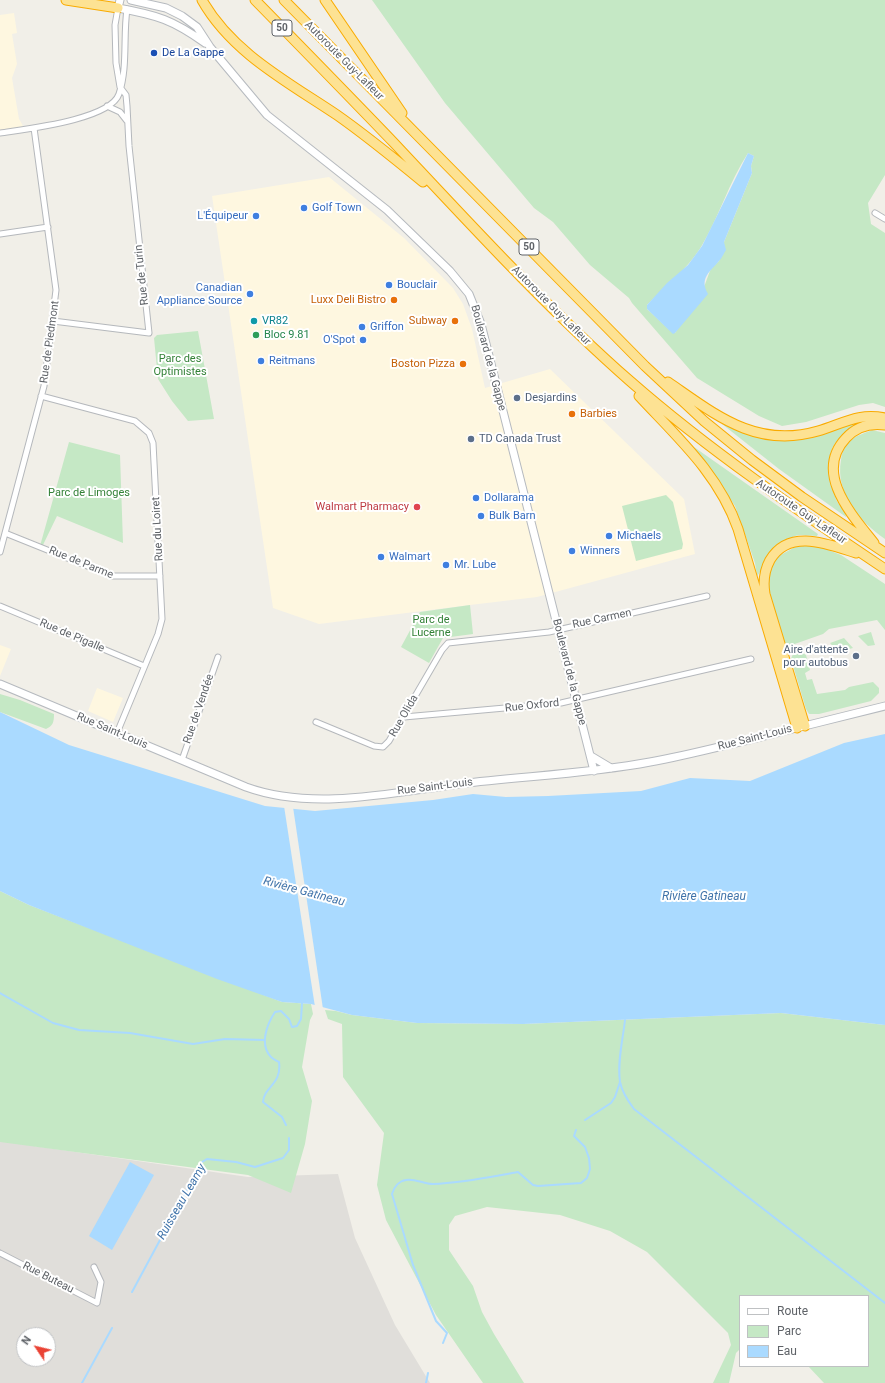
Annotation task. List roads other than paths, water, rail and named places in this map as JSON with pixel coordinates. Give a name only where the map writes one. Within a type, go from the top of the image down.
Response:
[{"type":"highway","points":[[66,0],[122,6]]},
{"type":"highway","points":[[202,0],[218,24],[243,50],[367,137],[448,202]]},
{"type":"highway","name":"Autoroute Guy-Lafleur","points":[[255,0],[395,144],[448,202],[564,320],[607,361],[654,402],[732,464],[779,498],[885,569]]},
{"type":"highway","name":"Autoroute Guy-Lafleur","points":[[284,0],[412,128],[645,366],[700,417],[748,457],[802,497],[883,552]]},
{"type":"highway","points":[[325,0],[412,128]]},
{"type":"highway","points":[[607,361],[701,462],[727,501],[738,529],[801,727]]},
{"type":"highway","points":[[645,366],[724,420],[760,434],[780,436],[799,435],[820,431],[856,417],[868,416],[885,418]]},
{"type":"highway","points":[[883,552],[843,502],[835,482],[833,464],[839,446],[852,432],[869,425],[885,425]]},
{"type":"highway","points":[[801,727],[765,594],[764,584],[766,571],[772,558],[777,552],[788,545],[799,541],[824,543],[866,556]]},
{"type":"street","points":[[122,6],[128,0]]},
{"type":"street","name":"Boulevard de la Gappe","points":[[131,0],[159,6],[182,16],[197,27],[210,47],[267,115],[400,221],[450,271],[470,294],[481,324],[594,771]]},
{"type":"street","name":"Boulevard de la Gappe","points":[[122,6],[167,19],[191,33],[210,47]]},
{"type":"street","name":"Rue de Turin","points":[[53,321],[149,333],[127,121],[126,95],[120,87],[116,52],[116,19],[122,6]]},
{"type":"street","name":"Rue de Turin","points":[[120,87],[124,61],[122,6]]},
{"type":"street","points":[[0,133],[69,121],[107,106],[117,99],[120,87]]},
{"type":"street","points":[[107,106],[120,112],[127,121]]},
{"type":"street","name":"Rue de Piedmont","points":[[0,552],[41,396],[53,321],[56,285],[34,128]]},
{"type":"street","points":[[874,213],[885,219]]},
{"type":"street","points":[[0,234],[48,227]]},
{"type":"street","name":"Rue du Loiret","points":[[41,396],[128,419],[140,424],[149,433],[154,449],[162,619],[158,634],[117,733]]},
{"type":"street","name":"Rue de Parme","points":[[5,533],[112,576],[160,576]]},
{"type":"street","name":"Rue Carmen","points":[[448,643],[549,632],[707,596]]},
{"type":"street","name":"Rue de Pigalle","points":[[0,606],[144,666]]},
{"type":"street","name":"Rue Olida","points":[[316,722],[379,748],[387,745],[442,650],[448,643]]},
{"type":"street","name":"Rue de Vendée","points":[[182,760],[218,657]]},
{"type":"street","name":"Rue Oxford","points":[[404,717],[549,705],[751,659]]},
{"type":"street","name":"Rue Saint-Louis","points":[[0,684],[262,792],[280,796],[308,799],[351,797],[594,771],[677,757],[885,706]]},
{"type":"street","points":[[591,756],[611,768]]},
{"type":"street","name":"Rue Buteau","points":[[0,1253],[97,1303],[101,1282],[94,1267]]},
{"type":"water","points":[[748,153],[754,156],[751,166],[752,173],[724,242],[726,250],[705,279],[708,294],[673,334],[647,309],[647,305],[667,283],[688,265],[702,246]]},
{"type":"water","name":"Rivière Gatineau","points":[[0,712],[69,745],[265,806],[315,811],[433,800],[473,794],[506,797],[641,791],[690,778],[750,781],[844,743],[885,734],[885,1025],[781,1013],[523,1024],[417,1023],[352,1015],[311,1004],[282,1002],[217,979],[29,905],[0,891]]},
{"type":"water","points":[[130,1162],[154,1175],[112,1250],[89,1236]]},
{"type":"waterway","points":[[0,993],[53,1023],[79,1030],[130,1033],[193,1044],[225,1039],[265,1040]]},
{"type":"waterway","name":"Ruisseau Leamy","points":[[286,1125],[282,1117],[263,1102],[266,1092],[276,1081],[279,1070],[279,1062],[272,1058],[267,1052],[265,1041],[269,1022],[275,1012],[281,1011],[289,1019],[292,1027],[297,1026],[301,1019],[302,1003]]},
{"type":"waterway","points":[[625,1020],[619,1074],[622,1089],[634,1109],[885,1303]]},
{"type":"waterway","points":[[585,1120],[611,1103],[615,1097],[620,1082]]},
{"type":"waterway","points":[[443,1343],[447,1333],[436,1321],[413,1265],[392,1194],[394,1189],[399,1183],[406,1180],[433,1184],[476,1180],[518,1172],[533,1185],[538,1186],[581,1183],[587,1178],[590,1169],[589,1158],[585,1147],[574,1136],[576,1130]]},
{"type":"waterway","name":"Ruisseau Leamy","points":[[132,1292],[202,1162],[207,1159],[236,1162],[255,1167],[283,1158],[289,1150],[289,1138]]},
{"type":"waterway","name":"Ruisseau Leamy","points":[[82,1383],[112,1328]]},
{"type":"waterway","points":[[426,1383],[428,1373]]},
{"type":"place","name":"De La Gappe","points":[[154,53]]},
{"type":"place","name":"Golf Town","points":[[304,208]]},
{"type":"place","name":"L'Équipeur","points":[[256,216]]},
{"type":"place","name":"Bouclair","points":[[389,285]]},
{"type":"place","name":"Canadian Appliance Source","points":[[250,294]]},
{"type":"place","name":"Luxx Deli Bistro","points":[[394,300]]},
{"type":"place","name":"VR82","points":[[254,321]]},
{"type":"place","name":"Subway","points":[[455,321]]},
{"type":"place","name":"Griffon","points":[[362,327]]},
{"type":"place","name":"Bloc 9.81","points":[[256,335]]},
{"type":"place","name":"O'Spot","points":[[363,340]]},
{"type":"place","name":"Reitmans","points":[[261,361]]},
{"type":"place","name":"Boston Pizza","points":[[463,364]]},
{"type":"place","name":"Desjardins","points":[[517,398]]},
{"type":"place","name":"Barbies","points":[[572,414]]},
{"type":"place","name":"TD Canada Trust","points":[[471,439]]},
{"type":"place","name":"Dollarama","points":[[476,498]]},
{"type":"place","name":"Walmart Pharmacy","points":[[417,507]]},
{"type":"place","name":"Bulk Barn","points":[[481,516]]},
{"type":"place","name":"Michaels","points":[[609,536]]},
{"type":"place","name":"Winners","points":[[572,551]]},
{"type":"place","name":"Walmart","points":[[381,557]]},
{"type":"place","name":"Mr. Lube","points":[[446,565]]},
{"type":"place","name":"Aire d'attente pour autobus","points":[[856,656]]},
{"type":"park label","name":"Parc des Optimistes","points":[[180,365]]},
{"type":"park label","name":"Parc de Limoges","points":[[89,493]]},
{"type":"park label","name":"Parc de Lucerne","points":[[431,626]]}]
